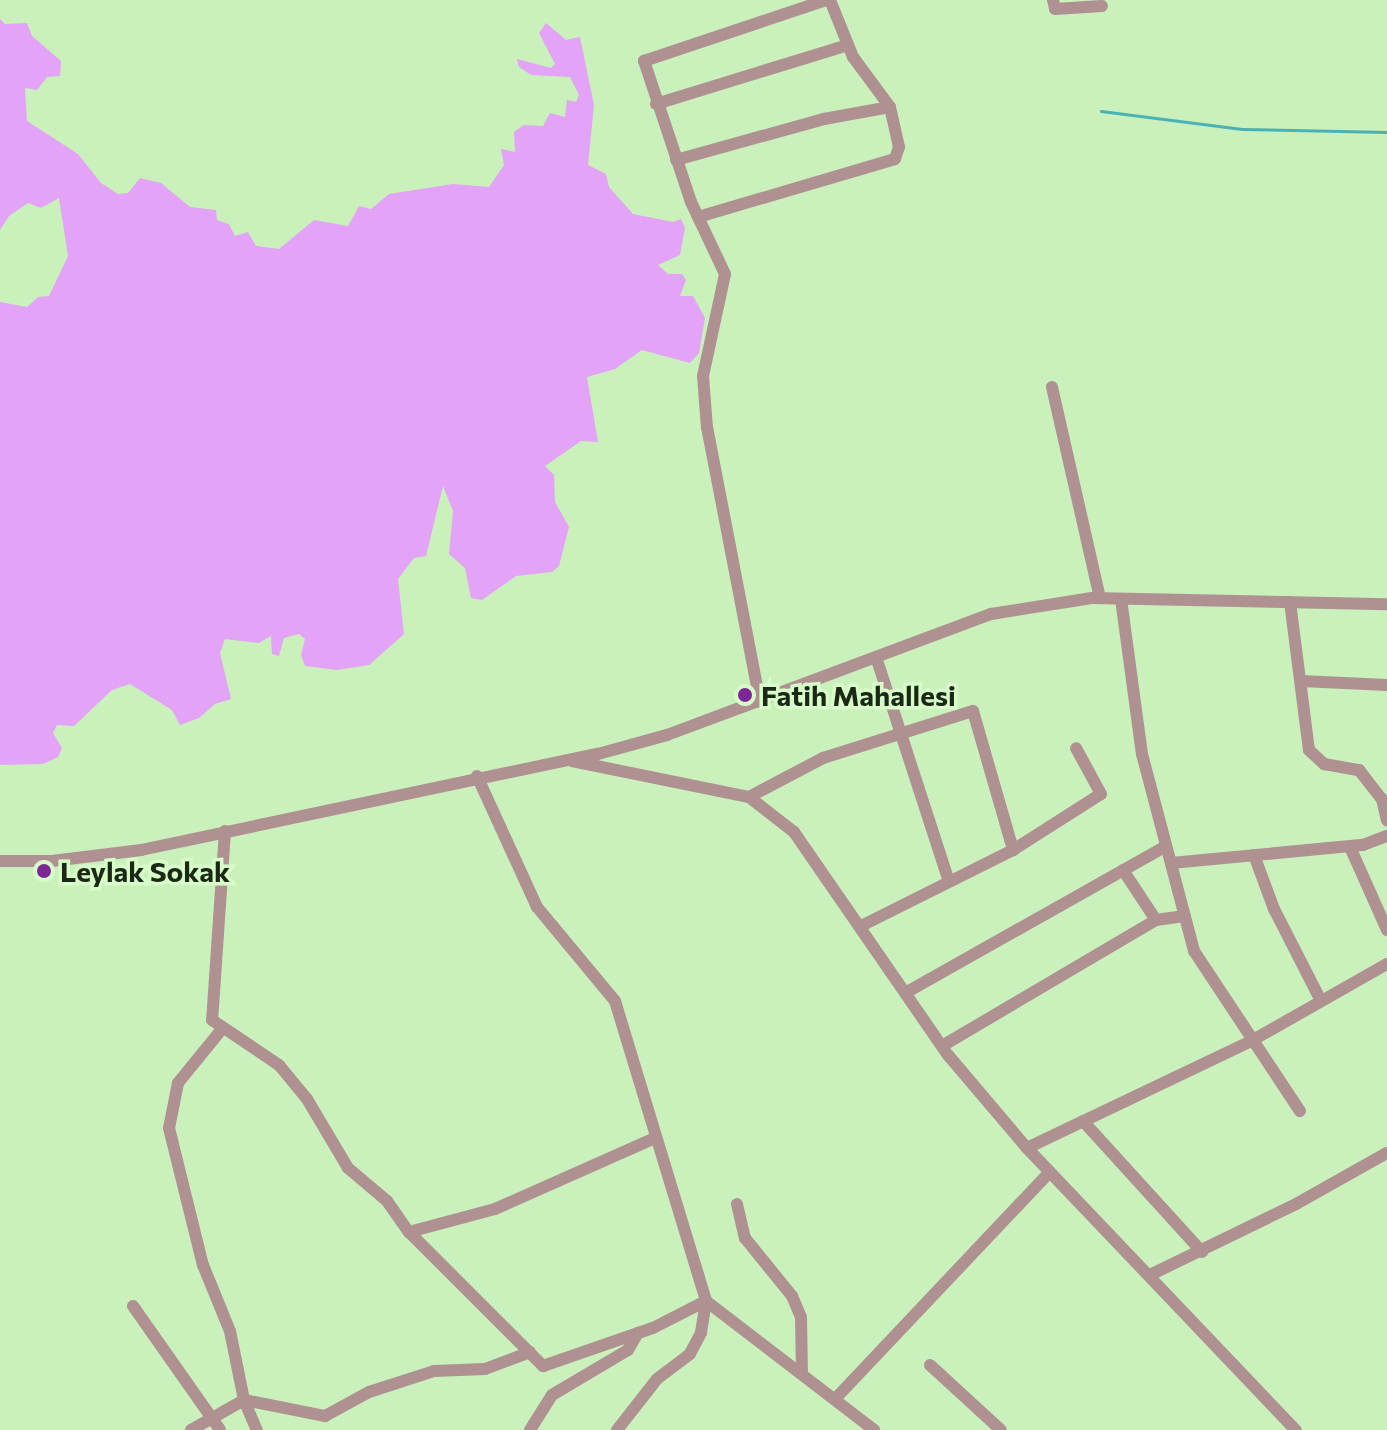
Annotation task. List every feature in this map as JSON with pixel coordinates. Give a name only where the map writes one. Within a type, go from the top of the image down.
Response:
[{"type":"street","points":[[698,217],[895,159],[899,147],[890,107],[848,45],[828,0],[644,61],[676,160],[698,217],[725,274],[704,389],[760,702]]},
{"type":"street","points":[[1053,0],[1055,9],[1102,6]]},
{"type":"street","points":[[656,104],[848,45]]},
{"type":"street","points":[[676,160],[824,119],[890,107]]},
{"type":"street","points":[[1052,387],[1100,598]]},
{"type":"street","points":[[0,861],[52,861],[141,850],[477,776],[565,760],[667,735],[877,660],[991,614],[1100,598],[1387,604]]},
{"type":"street","points":[[1121,599],[1142,754],[1194,951],[1300,1111]]},
{"type":"street","points":[[1290,602],[1309,750],[1324,764],[1359,770],[1382,799],[1387,820]]},
{"type":"street","points":[[877,660],[898,733],[949,882]]},
{"type":"street","points":[[1301,681],[1387,685]]},
{"type":"street","points":[[749,797],[823,758],[973,711],[1013,850]]},
{"type":"street","points":[[863,925],[1013,850],[1101,794],[1076,748]]},
{"type":"street","points":[[565,760],[749,797],[794,832],[863,925],[942,1046],[1027,1148],[1152,1274],[1296,1430]]},
{"type":"street","points":[[477,776],[537,907],[615,1001],[706,1301],[701,1333],[690,1354],[657,1379],[617,1430]]},
{"type":"street","points":[[225,831],[212,1020],[279,1065],[307,1099],[348,1168],[387,1201],[409,1232],[543,1366],[638,1333],[706,1301]]},
{"type":"street","points":[[1171,863],[1350,847],[1387,836]]},
{"type":"street","points":[[907,992],[1166,846]]},
{"type":"street","points":[[1350,847],[1387,930]]},
{"type":"street","points":[[1254,855],[1274,909],[1321,1001]]},
{"type":"street","points":[[1123,870],[1156,920]]},
{"type":"street","points":[[942,1046],[1156,920],[1185,916]]},
{"type":"street","points":[[1027,1148],[1253,1040],[1387,964]]},
{"type":"street","points":[[222,1029],[178,1083],[169,1128],[203,1265],[230,1331],[244,1400],[257,1430]]},
{"type":"street","points":[[1083,1121],[1202,1252]]},
{"type":"street","points":[[409,1232],[495,1209],[655,1138]]},
{"type":"street","points":[[1152,1274],[1202,1252],[1387,1153]]},
{"type":"street","points":[[836,1398],[1050,1172]]},
{"type":"street","points":[[737,1204],[745,1238],[792,1296],[801,1317],[802,1372]]},
{"type":"street","points":[[706,1301],[874,1430]]},
{"type":"street","points":[[133,1306],[217,1425]]},
{"type":"street","points":[[530,1430],[552,1395],[628,1350],[638,1333]]},
{"type":"street","points":[[244,1400],[325,1416],[369,1392],[434,1371],[485,1369],[530,1352]]},
{"type":"street","points":[[930,1365],[1001,1430]]},
{"type":"street","points":[[191,1430],[217,1425],[244,1400]]},
{"type":"shaded area","points":[[0,19],[5,24],[27,23],[32,36],[61,61],[60,76],[47,77],[37,90],[25,88],[27,121],[78,154],[101,183],[118,194],[128,193],[140,178],[161,183],[190,207],[216,210],[217,220],[229,224],[235,236],[248,232],[256,246],[279,249],[314,220],[348,226],[359,206],[371,209],[389,194],[453,184],[489,187],[504,165],[501,149],[515,152],[514,132],[524,125],[543,126],[550,113],[565,117],[567,100],[576,102],[579,95],[570,77],[531,75],[519,67],[517,59],[551,68],[555,64],[539,33],[546,23],[566,40],[580,37],[594,105],[588,165],[606,174],[609,187],[633,214],[673,222],[681,219],[685,228],[680,255],[658,265],[668,274],[682,274],[686,280],[680,296],[693,296],[705,318],[699,353],[690,363],[642,350],[615,369],[587,377],[598,442],[581,441],[545,466],[554,475],[555,502],[569,527],[559,566],[552,572],[516,576],[482,600],[471,598],[465,568],[449,554],[453,511],[443,486],[426,556],[414,558],[398,579],[404,634],[369,665],[337,670],[305,666],[301,655],[305,639],[299,634],[284,638],[279,656],[272,654],[271,636],[259,643],[225,639],[220,653],[231,699],[215,704],[199,718],[180,725],[172,710],[130,684],[112,690],[74,726],[57,725],[53,733],[62,748],[58,757],[43,764],[0,765],[0,302],[27,307],[38,297],[49,296],[68,256],[59,198],[41,208],[28,203],[9,216],[0,230]]},
{"type":"waterway","points":[[1101,111],[1242,129],[1387,132]]},
{"type":"place","name":"Fatih Mahallesi","points":[[745,695]]},
{"type":"place","name":"Leylak Sokak","points":[[44,871]]}]
